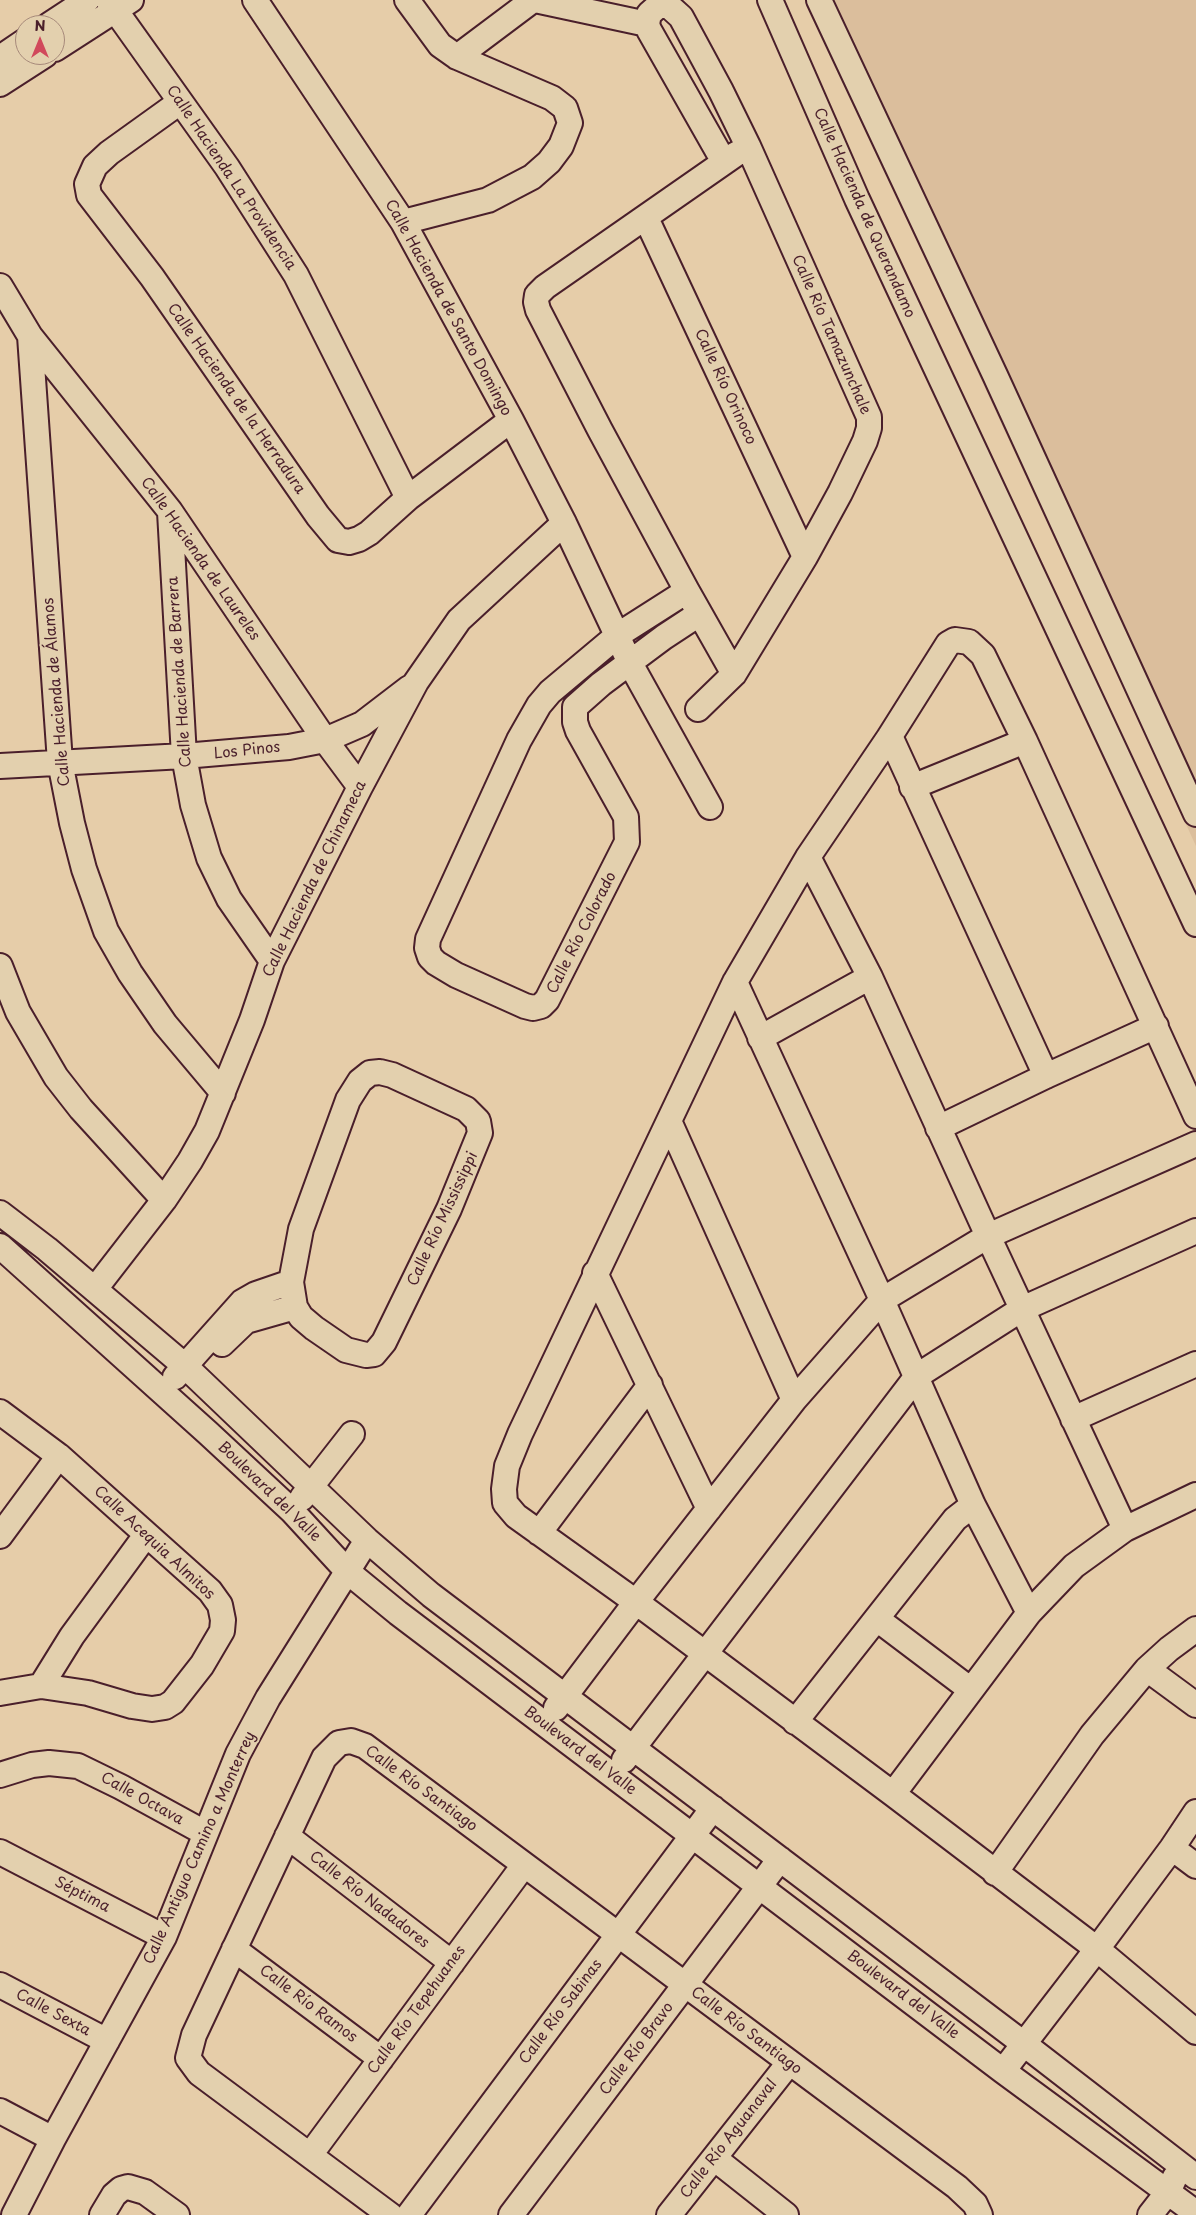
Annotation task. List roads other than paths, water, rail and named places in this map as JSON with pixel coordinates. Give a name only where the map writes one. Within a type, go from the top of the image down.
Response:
[{"type":"street","points":[[64,15],[87,0]]},
{"type":"street","name":"Calle Hacienda de Santo Domingo","points":[[255,0],[403,222],[511,420],[564,523],[630,663],[710,807]]},
{"type":"street","points":[[403,222],[488,200],[532,177],[549,162],[567,135],[570,123],[565,108],[552,98],[457,57],[440,45],[407,0]]},
{"type":"street","points":[[457,57],[534,0],[647,24],[724,162]]},
{"type":"street","name":"Calle Hacienda de Querandamo","points":[[770,0],[857,199],[960,424],[1143,807],[1196,924]]},
{"type":"street","points":[[819,0],[999,384],[1196,814]]},
{"type":"street","points":[[65,41],[118,4]]},
{"type":"street","name":"Calle Hacienda La Providencia","points":[[118,4],[180,102],[227,168],[296,275],[408,498]]},
{"type":"street","name":"Calle Río Tamazunchale","points":[[647,24],[649,14],[659,5],[670,7],[681,17],[748,146],[869,418],[869,428],[865,441],[840,493],[805,557],[734,674],[698,709]]},
{"type":"street","points":[[0,58],[15,48]]},
{"type":"street","points":[[0,84],[29,65]]},
{"type":"street","name":"Calle Hacienda de la Herradura","points":[[180,102],[109,153],[95,166],[87,184],[89,195],[152,277],[259,434],[318,516],[338,540],[350,542],[359,539],[408,498],[511,420]]},
{"type":"street","points":[[734,674],[699,614],[595,422],[538,310],[536,302],[537,295],[545,287],[748,146]]},
{"type":"street","name":"Calle Río Orinoco","points":[[646,218],[805,557]]},
{"type":"street","name":"Calle Hacienda de Laureles","points":[[0,286],[30,336],[170,511],[325,740],[360,787]]},
{"type":"street","name":"Calle Hacienda de Álamos","points":[[30,336],[60,762],[72,823],[84,869],[106,931],[130,973],[165,1024],[223,1093]]},
{"type":"street","name":"Calle Hacienda de Barrera","points":[[170,511],[184,756],[193,805],[209,858],[229,899],[272,961]]},
{"type":"street","name":"Calle Hacienda de Chinameca","points":[[95,1289],[164,1200],[207,1131],[252,1020],[272,961],[360,787],[416,682],[459,620],[564,523]]},
{"type":"street","name":"Calle Río Colorado","points":[[687,592],[618,635],[550,692],[530,720],[428,939],[427,948],[430,957],[436,963],[456,975],[525,1006],[533,1008],[541,1006],[547,1000],[627,842],[626,817],[578,731],[574,714],[575,707],[630,663],[699,614]]},
{"type":"street","points":[[1196,1116],[1025,741],[983,655],[969,642],[955,640],[948,644],[890,736],[808,857],[735,982],[668,1120],[507,1466],[504,1489],[505,1503],[516,1516],[636,1602],[893,1794],[1097,1949],[1196,2032]]},
{"type":"street","name":"Los Pinos","points":[[0,766],[251,752],[325,740],[362,724],[416,682]]},
{"type":"street","points":[[890,736],[1046,1076]]},
{"type":"street","points":[[912,787],[1025,741]]},
{"type":"street","points":[[808,857],[870,977],[938,1128],[1125,1529]]},
{"type":"street","points":[[0,966],[18,1012],[56,1077],[81,1109],[164,1200]]},
{"type":"street","points":[[760,1038],[870,977]]},
{"type":"street","points":[[735,982],[917,1376],[973,1505],[1029,1613]]},
{"type":"street","points":[[938,1128],[1156,1026]]},
{"type":"street","name":"Calle Río Mississippi","points":[[380,1072],[392,1075],[466,1109],[474,1115],[478,1121],[480,1133],[476,1147],[449,1210],[379,1349],[374,1354],[366,1355],[346,1350],[301,1317],[295,1307],[291,1282],[301,1230],[348,1100],[360,1081],[370,1073],[380,1072]]},
{"type":"street","points":[[668,1120],[794,1400]]},
{"type":"street","points":[[544,1723],[794,1400],[882,1300],[988,1236],[1196,1144]]},
{"type":"street","points":[[0,1214],[47,1248],[190,1371],[367,1540],[431,1595],[1189,2171],[1168,2192],[1150,2215]]},
{"type":"street","points":[[612,1774],[917,1376],[1022,1309],[1196,1231]]},
{"type":"street","name":"Boulevard del Valle","points":[[1,1244],[292,1511],[348,1572],[398,1613],[1003,2070],[1196,2213]]},
{"type":"street","points":[[596,1273],[709,1508]]},
{"type":"street","points":[[167,1397],[190,1371],[242,1302],[256,1294],[291,1282]]},
{"type":"street","points":[[190,1371],[246,1321],[295,1307]]},
{"type":"street","points":[[1073,1419],[1196,1364]]},
{"type":"street","points":[[539,1533],[650,1385]]},
{"type":"street","name":"Calle Acequia Almitos","points":[[0,1412],[60,1456],[210,1591],[220,1605],[223,1620],[222,1631],[202,1665],[173,1702],[165,1707],[132,1706],[95,1694],[40,1686],[0,1693]]},
{"type":"street","points":[[292,1511],[352,1434]]},
{"type":"street","points":[[0,1536],[60,1456]]},
{"type":"street","points":[[893,1794],[1029,1613],[1074,1566],[1125,1529],[1196,1495]]},
{"type":"street","points":[[795,1722],[955,1519],[973,1505]]},
{"type":"street","points":[[40,1686],[72,1636],[146,1535]]},
{"type":"street","name":"Calle Antiguo Camino a Monterrey","points":[[14,2215],[53,2139],[164,1937],[238,1754],[268,1698],[367,1540]]},
{"type":"street","points":[[877,1619],[971,1690]]},
{"type":"street","points":[[995,1873],[1092,1736],[1147,1669],[1169,1649],[1196,1629]]},
{"type":"street","points":[[1147,1669],[1196,1705]]},
{"type":"street","name":"Calle Río Santiago","points":[[390,2215],[199,2073],[188,2058],[194,2034],[324,1758],[339,1743],[350,1741],[364,1746],[956,2187],[976,2204],[980,2215]]},
{"type":"street","name":"Calle Octava","points":[[0,1776],[48,1763],[78,1766],[99,1775],[205,1833]]},
{"type":"street","name":"Calle Río Sabinas","points":[[409,2215],[713,1808]]},
{"type":"street","points":[[1003,2070],[1097,1949],[1172,1848],[1196,1812]]},
{"type":"street","name":"Calle Río Nadadores","points":[[287,1836],[452,1963]]},
{"type":"street","points":[[1172,1848],[1196,1866]]},
{"type":"street","name":"Séptima","points":[[0,1852],[164,1937]]},
{"type":"street","name":"Calle Río Bravo","points":[[511,2215],[780,1859]]},
{"type":"street","name":"Calle Río Tepehuanes","points":[[310,2155],[524,1865]]},
{"type":"street","name":"Calle Río Ramos","points":[[234,1949],[381,2059]]},
{"type":"street","name":"Calle Sexta","points":[[0,1985],[107,2042]]},
{"type":"street","name":"Calle Río Aguanaval","points":[[669,2215],[789,2063]]},
{"type":"street","points":[[0,2111],[53,2139]]},
{"type":"street","points":[[714,2158],[786,2215]]},
{"type":"street","points":[[102,2215],[114,2195],[128,2187],[145,2192],[177,2215]]}]
